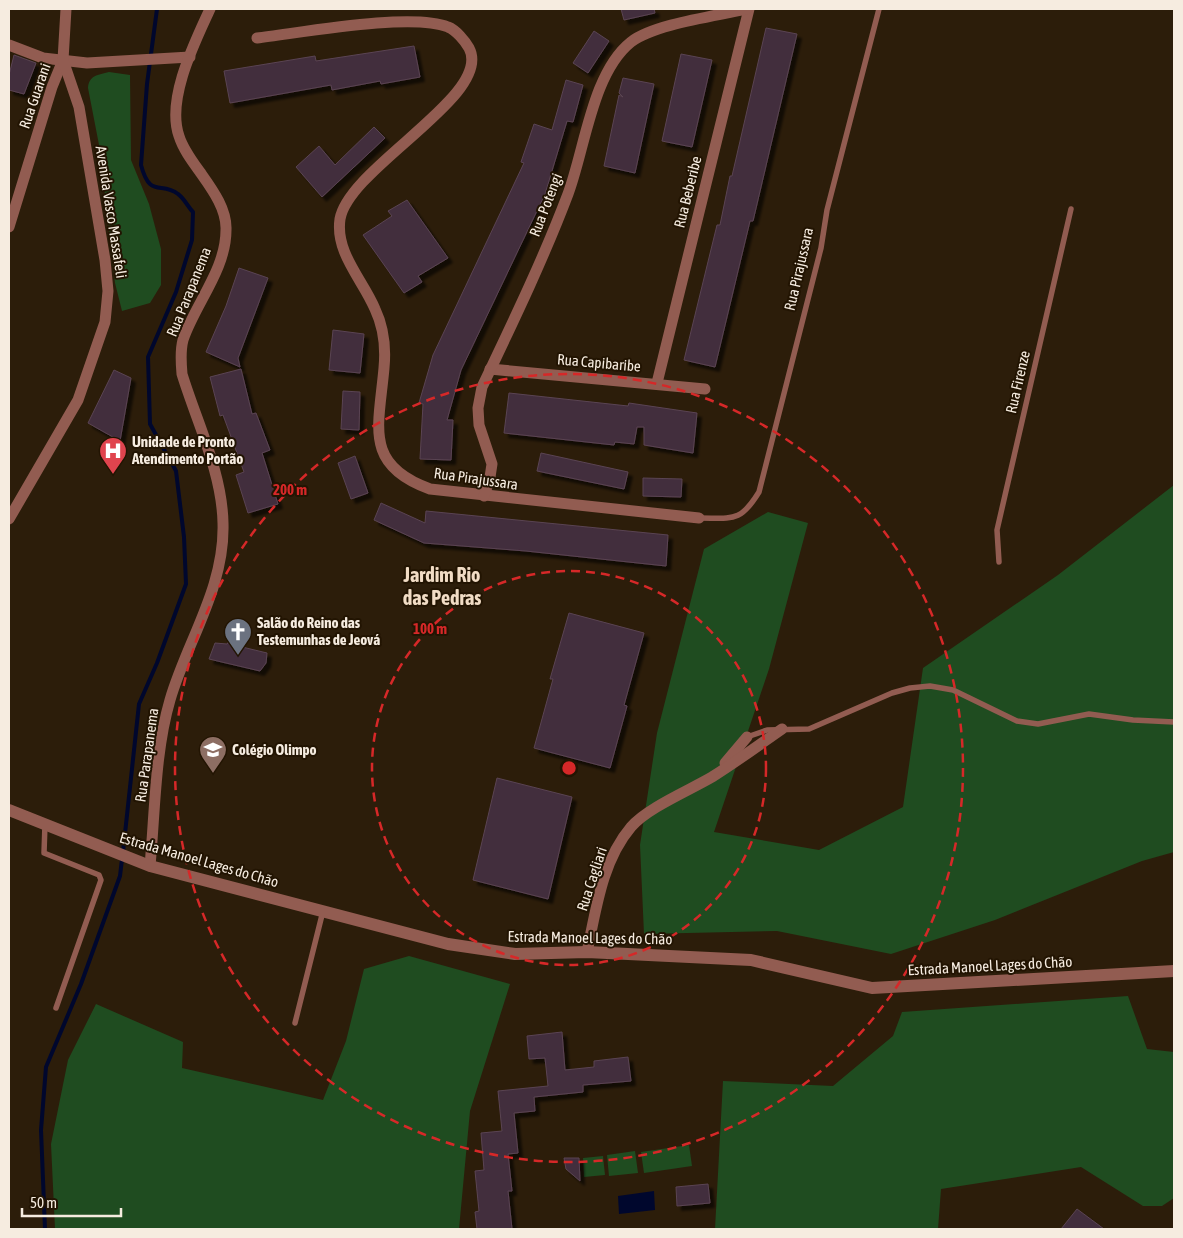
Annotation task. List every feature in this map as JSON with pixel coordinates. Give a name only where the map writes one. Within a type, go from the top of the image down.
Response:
[{"type":"street","name":"Avenida Vasco Massafeli","points":[[9,519],[78,400],[106,322],[108,291],[105,260],[79,107],[63,60],[66,9]]},
{"type":"street","name":"Rua Potengi","points":[[484,496],[492,464],[479,425],[478,408],[482,387],[565,202],[602,84],[617,58],[632,42],[654,30],[748,9]]},
{"type":"street","name":"Rua Beberibe","points":[[657,383],[748,9]]},
{"type":"street","name":"Rua Parapanema","points":[[150,866],[164,726],[170,700],[216,583],[224,526],[219,483],[182,374],[183,341],[213,278],[223,250],[226,230],[218,200],[188,156],[178,135],[176,112],[179,90],[190,57],[209,12]]},
{"type":"street","name":"Rua Pirajussara","points":[[257,38],[399,22],[449,27],[466,42],[471,51],[471,69],[460,89],[437,114],[362,181],[346,200],[340,220],[343,247],[375,308],[384,332],[386,355],[378,435],[385,458],[395,471],[411,482],[430,489],[699,518]]},
{"type":"street","points":[[9,45],[43,58],[86,63],[190,57]]},
{"type":"street","name":"Rua Guarani","points":[[9,226],[52,86],[63,60]]},
{"type":"street","name":"Rua Capibaribe","points":[[490,369],[657,383],[705,389]]},
{"type":"street","name":"Rua Cagliari","points":[[587,952],[603,884],[612,857],[632,825],[647,814],[714,776],[782,729]]},
{"type":"street","name":"Rua Cagliari","points":[[714,776],[747,737]]},
{"type":"street","name":"Estrada Manoel Lages do Chão","points":[[9,806],[22,814]]},
{"type":"street","name":"Estrada Manoel Lages do Chão","points":[[9,810],[150,866],[448,944],[480,950],[515,954],[587,952],[751,960],[872,988],[1174,971]]},
{"type":"lane","name":"Rua Pirajussara","points":[[699,518],[733,518],[747,510],[759,492],[821,248],[827,210],[879,9]]},
{"type":"lane","name":"Rua Firenze","points":[[999,562],[997,530],[1071,209]]},
{"type":"lane","points":[[747,737],[767,730],[809,729],[892,693],[910,688],[930,686],[953,690],[1017,721],[1038,724],[1089,714],[1133,720],[1174,722]]},
{"type":"lane","points":[[45,824],[44,853],[99,875],[101,880],[56,1008]]},
{"type":"lane","points":[[295,1022],[323,911]]},
{"type":"green space","points":[[109,72],[130,75],[131,160],[149,204],[161,249],[161,285],[150,303],[122,311],[115,283],[100,150],[88,88],[92,78]]},
{"type":"green space","points":[[1174,485],[1174,852],[1142,861],[995,920],[891,954],[777,931],[644,934],[640,845],[657,733],[704,549],[768,512],[808,523],[769,669],[714,832],[819,850],[903,807],[923,668],[1058,575]]},
{"type":"green space","points":[[409,956],[510,984],[470,1111],[459,1229],[55,1229],[51,1144],[68,1060],[96,1004],[183,1042],[182,1068],[323,1100],[346,1041],[364,969]]},
{"type":"green space","points":[[1128,996],[1147,1049],[1174,1052],[1174,1198],[1162,1206],[1143,1206],[1081,1167],[941,1189],[938,1229],[715,1229],[723,1081],[833,1086],[893,1036],[902,1012]]},
{"type":"green space","points":[[689,1145],[692,1166],[644,1173],[641,1152]]},
{"type":"green space","points":[[635,1151],[638,1173],[609,1176],[607,1155]]},
{"type":"green space","points":[[603,1156],[605,1175],[584,1177],[583,1158]]},
{"type":"water","points":[[654,1191],[655,1210],[619,1214],[618,1196]]},
{"type":"building","points":[[621,9],[654,9],[655,13],[624,20]]},
{"type":"building","points":[[766,28],[797,34],[753,221],[750,221],[715,367],[684,360],[717,225],[720,225]]},
{"type":"building","points":[[594,31],[609,41],[588,73],[573,63]]},
{"type":"building","points":[[414,46],[420,77],[381,84],[380,81],[332,90],[331,85],[230,103],[224,71],[315,56],[316,61]]},
{"type":"building","points":[[681,54],[712,60],[692,147],[662,141]]},
{"type":"building","points":[[14,55],[36,63],[24,94],[9,90],[9,75]]},
{"type":"building","points":[[623,78],[654,84],[635,173],[604,166],[619,95],[623,97],[619,93]]},
{"type":"building","points":[[566,80],[583,85],[573,122],[567,121],[545,194],[461,370],[447,420],[453,420],[451,460],[420,459],[423,404],[419,403],[433,355],[524,163],[521,162],[534,124],[552,130]]},
{"type":"building","points":[[374,127],[385,138],[322,197],[296,167],[319,146],[335,165]]},
{"type":"building","points":[[407,200],[448,258],[418,276],[422,282],[404,293],[363,235],[392,216],[388,211]]},
{"type":"building","points":[[239,268],[268,278],[238,358],[240,367],[206,352],[226,306]]},
{"type":"building","points":[[333,330],[364,334],[360,373],[329,370]]},
{"type":"building","points":[[241,369],[252,414],[256,413],[270,450],[262,453],[278,504],[248,513],[236,475],[244,472],[223,415],[220,416],[210,377]]},
{"type":"building","points":[[114,370],[131,378],[120,441],[88,423]]},
{"type":"building","points":[[343,391],[360,392],[359,430],[341,429]]},
{"type":"building","points":[[509,393],[628,406],[629,403],[697,413],[693,453],[644,445],[644,427],[637,427],[634,444],[615,442],[614,445],[504,433]]},
{"type":"building","points":[[541,453],[628,472],[624,489],[537,471]]},
{"type":"building","points":[[355,456],[368,493],[351,499],[338,463]]},
{"type":"building","points":[[643,478],[682,479],[681,497],[643,496]]},
{"type":"building","points":[[381,503],[425,523],[426,511],[668,535],[666,566],[526,551],[424,543],[374,520]]},
{"type":"building","points":[[569,613],[644,633],[624,705],[627,706],[610,768],[534,748],[553,679],[550,679]]},
{"type":"building","name":"Salão do Reino das Testemunhas de Jeová","points":[[230,640],[239,641],[238,646],[267,653],[266,663],[260,671],[209,659],[215,643],[227,644]]},
{"type":"building","points":[[497,778],[572,797],[548,899],[473,880]]},
{"type":"building","points":[[562,1032],[565,1070],[594,1067],[594,1061],[628,1057],[631,1081],[583,1085],[583,1092],[534,1097],[535,1111],[514,1113],[518,1153],[508,1154],[512,1191],[508,1191],[512,1229],[477,1229],[475,1212],[479,1211],[475,1171],[484,1170],[481,1133],[502,1131],[498,1091],[548,1086],[545,1058],[529,1059],[527,1036]]},
{"type":"building","points":[[564,1158],[579,1158],[580,1181],[566,1169]]},
{"type":"building","points":[[708,1184],[710,1203],[677,1206],[676,1187]]},
{"type":"building","points":[[1077,1209],[1104,1229],[1061,1229]]},
{"type":"waterway","points":[[123,852],[139,704],[157,663],[186,584],[184,537],[176,471],[150,424],[148,357],[176,292],[192,240],[193,212],[182,198],[172,190],[152,186],[144,175],[141,165],[147,84],[157,9]]},
{"type":"waterway","points":[[45,1229],[41,1130],[46,1067],[81,984],[120,876],[122,859]]},
{"type":"place","name":"Unidade de Pronto Atendimento Portão","points":[[113,475]]},
{"type":"place","name":"Salão do Reino das Testemunhas de Jeová","points":[[238,656]]},
{"type":"place","name":"Colégio Olimpo","points":[[213,774]]},
{"type":"district","name":"Jardim Rio das Pedras","points":[[442,586]]}]
